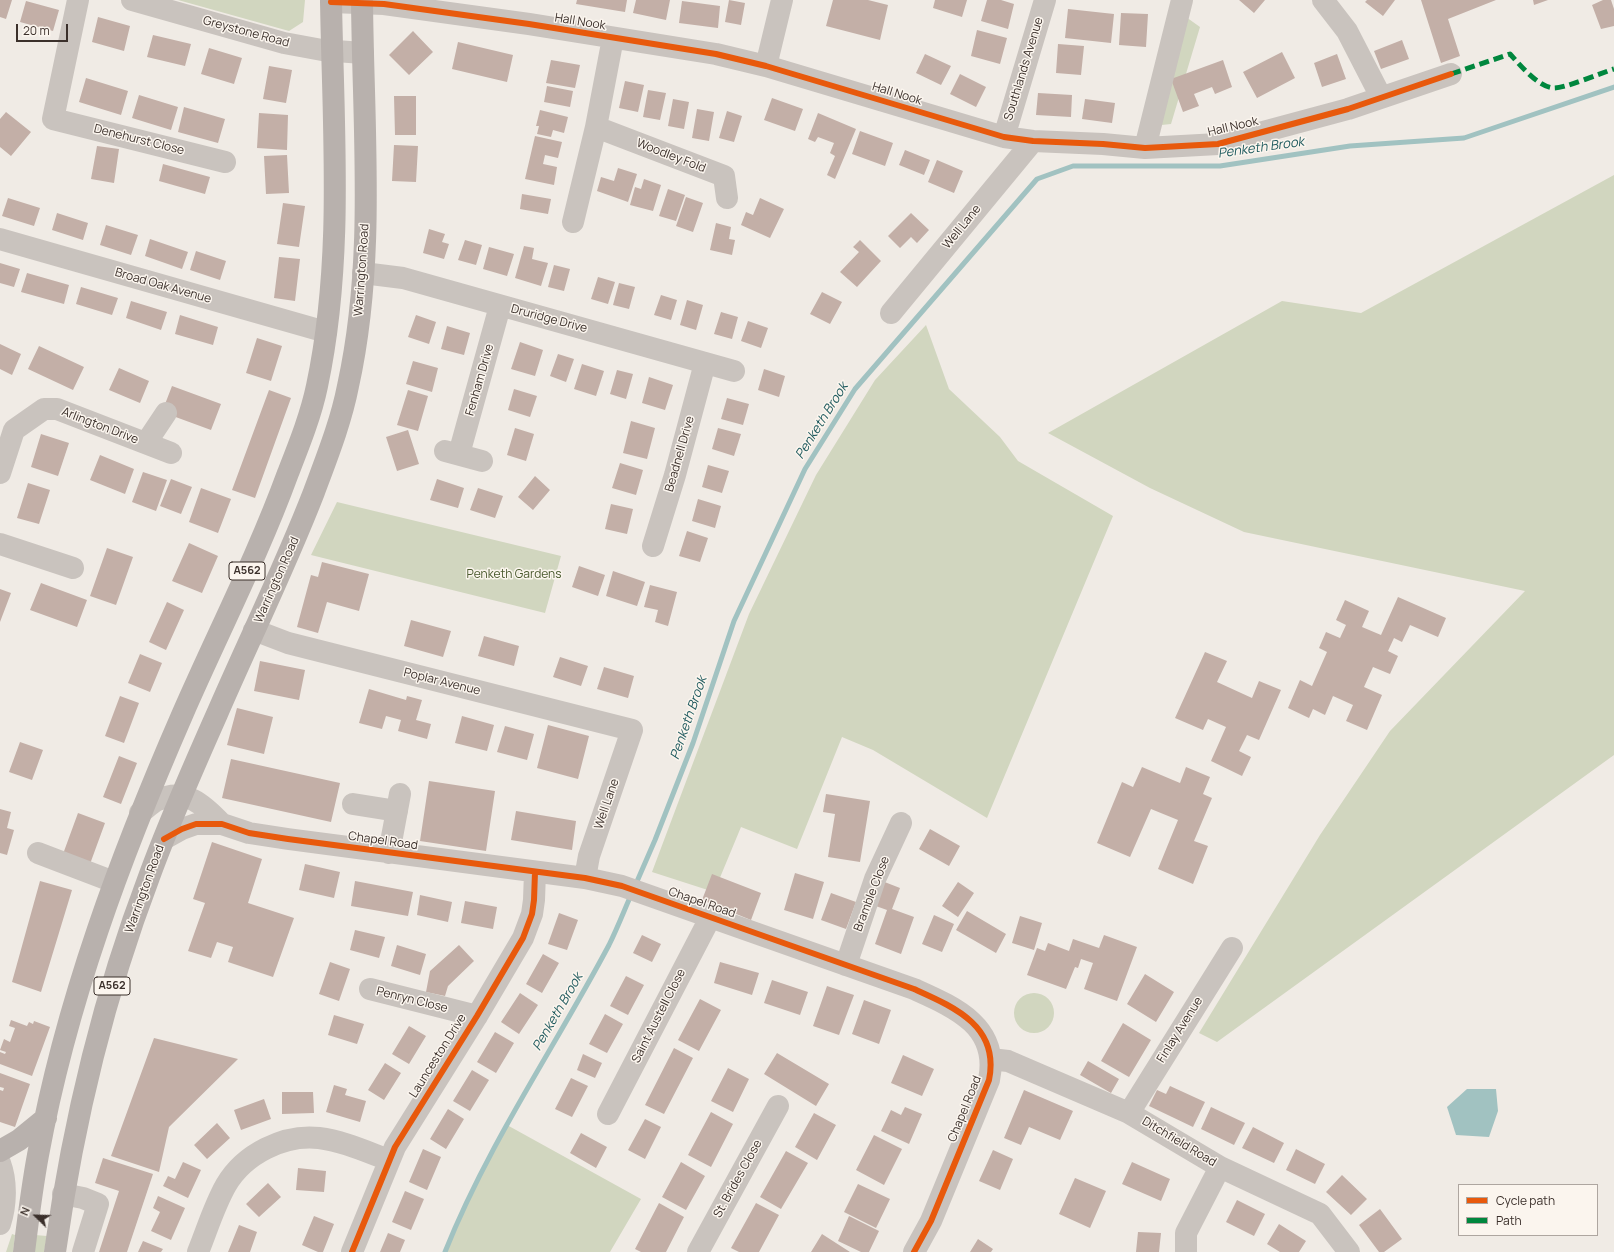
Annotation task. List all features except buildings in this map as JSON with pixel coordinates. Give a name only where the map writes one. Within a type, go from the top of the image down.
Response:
[{"type":"main road","name":"A562","points":[[24,1252],[38,1156],[61,1055],[82,979],[114,882],[140,813],[203,667],[279,498],[300,443],[316,388],[326,332],[332,273],[334,230],[331,1]]},
{"type":"main road","name":"Warrington Road","points":[[63,1194],[73,1137],[92,1058],[112,987],[134,918],[182,795],[293,545],[330,450],[348,387],[357,336],[363,273],[366,166],[362,1]]},
{"type":"main road","points":[[0,1151],[20,1140],[46,1118]]},
{"type":"main road","name":"A562","points":[[55,1252],[63,1194]]},
{"type":"street","name":"Denehurst Close","points":[[78,0],[53,119],[225,162]]},
{"type":"street","name":"Greystone Road","points":[[132,0],[284,43],[332,51],[363,53]]},
{"type":"street","points":[[766,66],[782,0]]},
{"type":"street","name":"Southlands Avenue","points":[[1004,137],[1045,0]]},
{"type":"street","points":[[1145,148],[1182,0]]},
{"type":"street","points":[[1323,0],[1347,31],[1381,97]]},
{"type":"street","name":"Hall Nook","points":[[331,1],[362,1],[384,4],[522,23],[716,54],[766,66],[1004,137],[1033,141],[1103,144],[1145,148],[1218,144],[1348,109],[1451,74]]},
{"type":"street","points":[[573,222],[596,127],[613,38]]},
{"type":"street","name":"Woodley Fold","points":[[596,127],[724,176],[727,198]]},
{"type":"street","name":"Well Lane","points":[[891,313],[1033,141]]},
{"type":"street","name":"Broad Oak Avenue","points":[[0,239],[326,332]]},
{"type":"street","name":"Druridge Drive","points":[[363,273],[403,278],[734,371]]},
{"type":"street","name":"Fenham Drive","points":[[482,460],[452,453],[500,306]]},
{"type":"street","name":"Beadnell Drive","points":[[653,546],[675,475],[705,363]]},
{"type":"street","name":"Arlington Drive","points":[[0,473],[7,427],[44,409],[57,409],[171,453]]},
{"type":"street","name":"Arlington Drive","points":[[146,443],[166,413]]},
{"type":"street","points":[[0,544],[73,568]]},
{"type":"street","name":"Poplar Avenue","points":[[254,630],[288,643],[632,730]]},
{"type":"street","name":"Well Lane","points":[[585,878],[589,856],[632,730]]},
{"type":"street","points":[[140,813],[156,800],[170,796],[182,795]]},
{"type":"street","name":"Chapel Road","points":[[182,795],[195,801],[209,811],[222,824]]},
{"type":"street","points":[[353,804],[398,802],[389,853]]},
{"type":"street","name":"Bramble Close","points":[[846,965],[875,879],[901,823]]},
{"type":"street","name":"Chapel Road","points":[[164,839],[182,829],[196,824],[222,824],[250,833],[389,853],[585,878],[622,886],[914,989],[948,1004],[966,1016],[979,1030],[986,1042],[992,1069],[989,1080],[932,1221],[914,1252]]},
{"type":"street","points":[[38,853],[114,882]]},
{"type":"street","name":"Launceston Drive","points":[[352,1252],[389,1160],[404,1132],[477,1016],[523,938],[532,914],[535,872]]},
{"type":"street","name":"Saint Austell Close","points":[[608,1114],[710,918]]},
{"type":"street","name":"Finlay Avenue","points":[[1129,1113],[1232,948]]},
{"type":"street","name":"Penryn Close","points":[[370,989],[477,1016]]},
{"type":"street","name":"Ditchfield Road","points":[[991,1059],[1008,1061],[1129,1113],[1220,1167],[1320,1214],[1349,1252]]},
{"type":"street","name":"St. Brides Close","points":[[698,1252],[778,1106]]},
{"type":"street","points":[[198,1252],[227,1184],[242,1164],[265,1149],[290,1140],[319,1138],[349,1146],[389,1160]]},
{"type":"street","points":[[0,1163],[5,1180],[5,1196],[0,1224]]},
{"type":"street","points":[[1186,1252],[1186,1233],[1220,1167]]},
{"type":"street","points":[[63,1194],[83,1198],[98,1204],[83,1252]]},
{"type":"green space","points":[[178,0],[305,0],[303,22],[289,31]]},
{"type":"green space","points":[[1186,17],[1200,27],[1171,124],[1152,126]]},
{"type":"green space","points":[[1614,175],[1614,755],[1217,1042],[1199,1033],[1320,835],[1390,731],[1525,591],[1244,532],[1150,488],[1048,433],[1282,301],[1361,313]]},
{"type":"green space","points":[[926,325],[949,389],[1000,437],[1018,461],[1113,516],[987,818],[873,750],[842,737],[797,849],[741,827],[714,892],[652,872],[749,614],[816,475],[875,380]]},
{"type":"green space","name":"Penketh Gardens","points":[[337,502],[561,556],[545,613],[311,555]]},
{"type":"green space","points":[[1034,993],[1042,995],[1048,999],[1052,1005],[1054,1013],[1052,1021],[1048,1027],[1042,1031],[1034,1033],[1026,1031],[1020,1027],[1016,1021],[1014,1013],[1016,1005],[1020,999],[1026,995]]},
{"type":"green space","points":[[507,1125],[641,1199],[610,1252],[445,1252],[455,1227]]},
{"type":"green space","points":[[12,1234],[15,1235],[13,1252],[6,1252]]},
{"type":"green space","points":[[35,1235],[47,1236],[44,1252],[32,1252]]},
{"type":"water","points":[[1467,1089],[1496,1089],[1498,1111],[1489,1137],[1456,1135],[1447,1107]]},
{"type":"waterway","name":"Penketh Brook","points":[[635,886],[655,840],[693,743],[734,621],[805,469],[855,389],[1037,179],[1073,166],[1220,166],[1350,146],[1464,138],[1614,87]]},
{"type":"waterway","name":"Penketh Brook","points":[[445,1252],[481,1173],[609,945],[631,895]]},
{"type":"marked path","points":[[1451,74],[1510,54],[1536,80],[1548,87],[1554,88],[1575,83],[1614,69]]},
{"type":"cycle path","points":[[331,2],[384,4],[529,24],[716,54],[766,66],[1004,137],[1033,141],[1103,144],[1145,148],[1218,144],[1348,109],[1451,74]]},
{"type":"cycle path","points":[[164,839],[182,829],[196,824],[222,824],[249,833],[288,839],[585,878],[622,886],[914,989],[944,1003],[971,1021],[981,1032],[988,1046],[991,1061],[989,1080],[931,1221],[914,1252]]},
{"type":"cycle path","points":[[352,1252],[395,1147],[477,1016],[523,938],[532,914],[535,872]]}]
